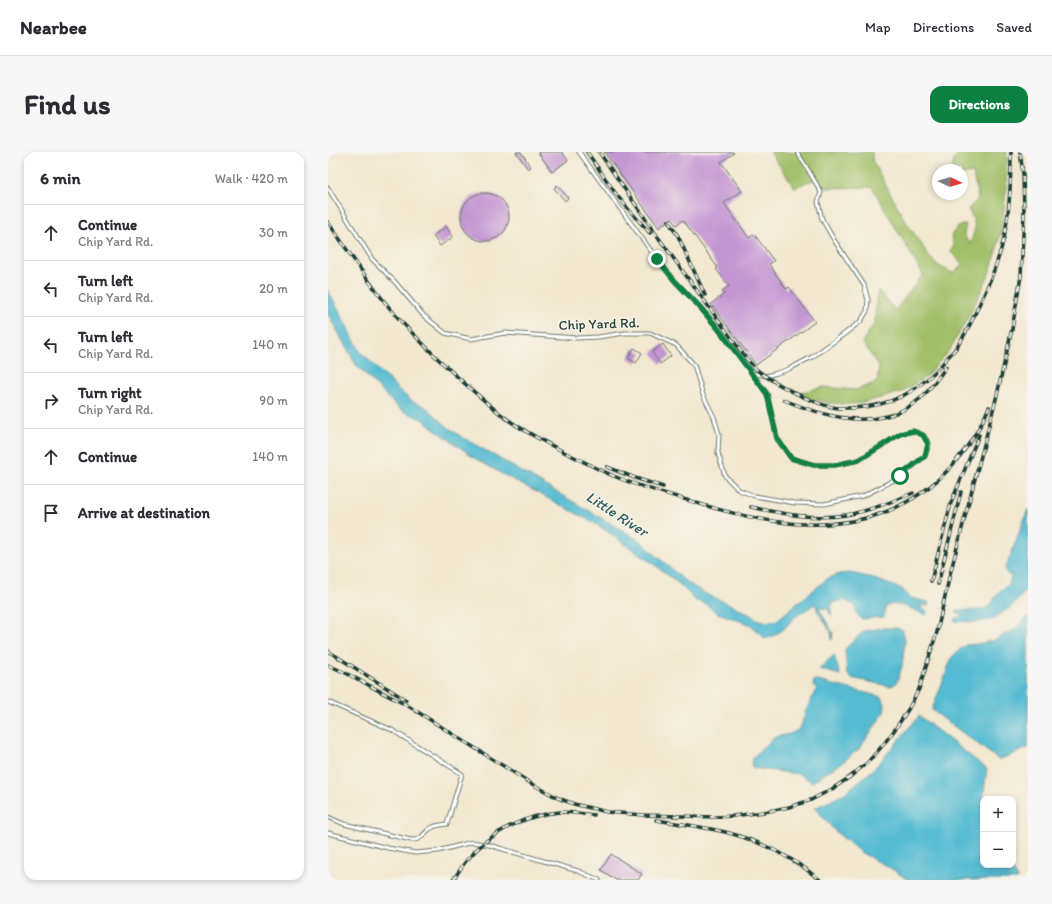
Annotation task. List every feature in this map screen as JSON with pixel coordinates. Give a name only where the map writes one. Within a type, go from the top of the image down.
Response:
[{"type":"lane","name":"Chip Yard Rd.","points":[[328,188],[372,259],[394,281],[424,316],[445,333],[471,339],[505,333],[577,338],[625,333],[650,334],[676,345],[694,365],[703,396],[714,417],[719,434],[718,453],[726,476],[739,490],[755,496],[796,503],[824,504],[864,496],[900,476],[925,456],[928,444],[923,435],[913,431],[900,434],[859,460],[835,465],[814,465],[791,458],[777,438],[767,394],[717,327],[657,259],[579,152]]},
{"type":"lane","points":[[752,373],[766,376],[789,369],[812,357],[843,336],[861,321],[867,311],[868,300],[864,285],[822,219],[818,202],[821,192],[797,152]]},
{"type":"lane","points":[[328,702],[392,730],[462,774],[447,824],[432,827],[418,840],[411,840],[344,824],[328,817]]},
{"type":"lane","points":[[328,833],[415,853],[438,851],[476,842],[578,871],[599,880]]},
{"type":"green space","points":[[770,152],[872,152],[872,160],[906,222],[928,256],[939,266],[953,273],[963,265],[950,251],[954,246],[951,235],[959,226],[966,224],[964,235],[970,244],[975,226],[968,209],[978,199],[973,173],[968,174],[968,164],[953,164],[954,159],[958,155],[957,152],[1007,152],[1006,191],[1001,232],[995,257],[987,279],[968,318],[950,349],[927,376],[902,392],[862,403],[847,404],[829,403],[803,397],[797,393],[824,387],[856,390],[877,382],[879,367],[862,342],[874,324],[878,290],[895,310],[923,275],[872,187],[822,188],[820,185],[820,179],[807,182],[795,188]]},
{"type":"water","points":[[328,290],[360,351],[412,401],[426,407],[448,427],[462,437],[639,540],[685,581],[704,593],[740,609],[759,620],[768,622],[777,620],[827,579],[839,574],[850,573],[869,577],[902,589],[911,598],[929,602],[928,606],[921,605],[920,607],[927,611],[926,615],[894,604],[886,607],[884,617],[861,619],[857,613],[856,606],[844,601],[836,601],[832,603],[831,615],[828,609],[818,607],[833,633],[832,640],[831,632],[817,610],[815,604],[795,617],[783,630],[764,639],[761,633],[757,632],[751,625],[718,613],[704,603],[696,601],[678,583],[651,562],[596,524],[476,459],[424,420],[397,407],[356,365],[328,314]]},
{"type":"water","points":[[1028,509],[1027,590],[1011,607],[991,620],[977,622],[954,621],[955,618],[958,618],[962,614],[956,613],[957,610],[986,608],[991,604],[1003,588],[1009,585],[1012,574],[1009,576],[1005,570]]},
{"type":"water","points":[[1028,616],[1028,748],[999,760],[932,710],[952,657],[961,648],[966,645],[995,640],[1013,630]]},
{"type":"water","points":[[882,628],[896,628],[903,630],[905,641],[902,666],[897,682],[894,685],[889,686],[851,678],[847,673],[845,649],[864,631]]},
{"type":"water","points":[[834,655],[840,675],[819,669]]},
{"type":"water","points":[[814,680],[882,697],[885,704],[884,712],[860,748],[843,762],[812,782],[799,774],[753,768],[751,763],[753,757],[775,737],[790,734],[800,729],[807,708],[817,688],[813,686]]},
{"type":"water","points":[[919,716],[987,769],[983,796],[980,796],[980,868],[1012,868],[1018,880],[908,880],[892,869],[860,852],[835,831],[815,808],[842,795],[874,769]]},
{"type":"building","points":[[516,152],[521,152],[531,167],[528,169]]},
{"type":"building","points":[[538,152],[562,152],[568,160],[552,172]]},
{"type":"building","points":[[604,152],[733,152],[734,153],[721,162],[742,191],[724,203],[749,238],[754,234],[774,261],[769,264],[786,289],[789,287],[815,322],[756,365],[711,304],[724,294],[722,291],[729,286],[716,269],[718,268],[683,220],[676,225],[671,218],[659,228]]},
{"type":"building","points":[[557,185],[568,198],[565,201],[554,188]]},
{"type":"building","points":[[480,193],[490,193],[499,197],[505,203],[508,208],[508,226],[499,237],[490,241],[480,241],[471,237],[465,231],[461,222],[461,212],[465,203],[471,197]]},
{"type":"building","points":[[446,226],[453,237],[440,246],[433,236]]},
{"type":"building","points":[[663,344],[671,356],[660,364],[652,352]]},
{"type":"building","points":[[634,348],[642,353],[636,363],[628,358]]},
{"type":"building","points":[[611,854],[642,874],[638,880],[616,880],[601,870]]},
{"type":"railway","points":[[587,152],[616,194],[650,233]]},
{"type":"railway","points":[[599,152],[658,237],[743,354],[755,368],[774,382],[796,394],[819,403],[839,408],[866,407],[894,400],[906,394],[929,378],[959,344],[989,284],[1003,242],[1010,197],[1011,152]]},
{"type":"railway","points":[[328,665],[405,704],[532,784],[558,798],[574,804],[607,812],[643,815],[716,817],[764,812],[789,807],[811,800],[850,777],[868,762],[883,745],[909,708],[919,689],[937,632],[950,574],[997,395],[1012,329],[1021,276],[1024,214],[1023,174],[1020,152]]},
{"type":"railway","points":[[668,221],[678,236],[705,295]]},
{"type":"railway","points":[[328,222],[359,268],[402,323],[460,379],[507,419],[528,433],[616,477],[721,510],[777,522],[805,524],[833,524],[860,519],[888,511],[921,493],[949,469],[972,440],[989,407]]},
{"type":"railway","points":[[784,400],[828,415],[843,418],[874,419],[888,416],[913,404],[926,393],[946,367]]},
{"type":"railway","points":[[931,581],[951,503],[979,435]]},
{"type":"railway","points":[[607,467],[663,487]]},
{"type":"railway","points":[[938,584],[961,492]]},
{"type":"railway","points":[[751,507],[798,516],[822,517],[846,515],[872,509],[913,493]]},
{"type":"railway","points":[[328,651],[406,700]]},
{"type":"railway","points":[[453,880],[465,862],[486,841],[497,833],[521,821],[560,812],[594,815]]},
{"type":"railway","points":[[656,820],[720,831],[753,841],[788,858],[820,880]]},
{"type":"route","points":[[657,259],[717,327],[767,394],[777,438],[791,458],[814,465],[835,465],[859,460],[900,434],[913,431],[923,435],[928,444],[925,456],[900,476]]},
{"type":"water label","name":"Little River","points":[[617,514]]}]
